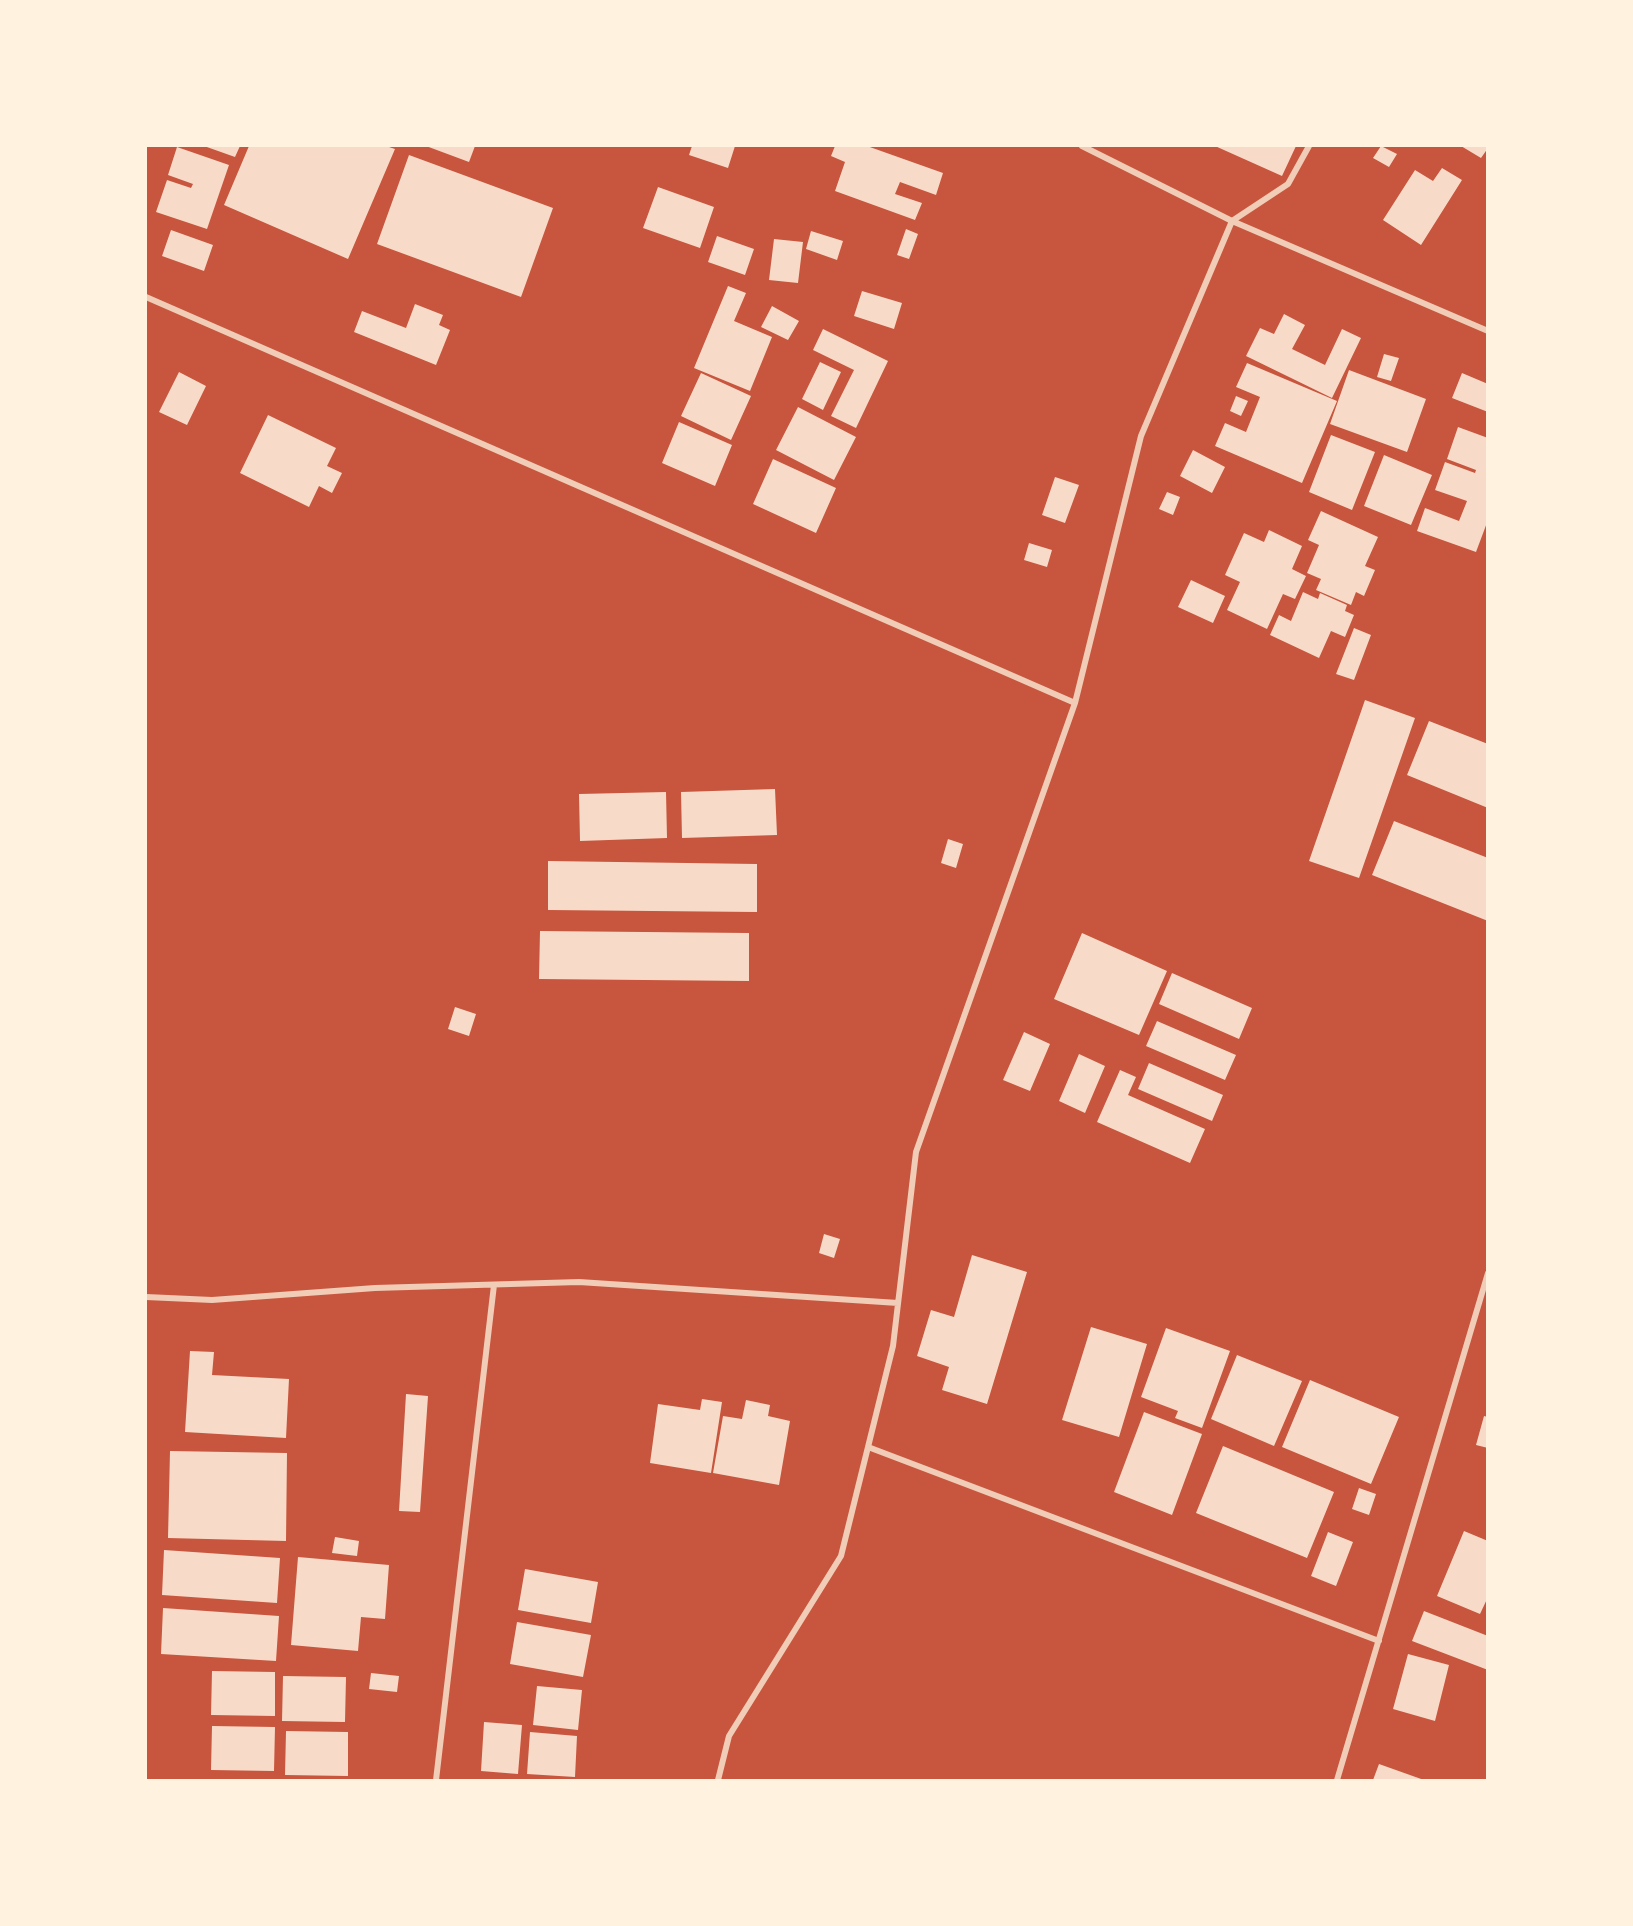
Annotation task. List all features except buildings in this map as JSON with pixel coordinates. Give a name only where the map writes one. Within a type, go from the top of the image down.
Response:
[{"type":"street","points":[[1082,146],[1232,221],[1488,331]]},
{"type":"street","points":[[718,1780],[729,1736],[841,1556],[893,1346],[916,1152],[1075,703],[1141,436],[1232,221],[1288,184],[1309,146]]},
{"type":"street","points":[[146,297],[1075,703]]},
{"type":"street","points":[[1337,1780],[1488,1273]]},
{"type":"street","points":[[146,1297],[212,1300],[375,1288],[579,1282],[898,1303]]},
{"type":"street","points":[[436,1780],[494,1285]]},
{"type":"street","points":[[868,1447],[1378,1641]]}]
